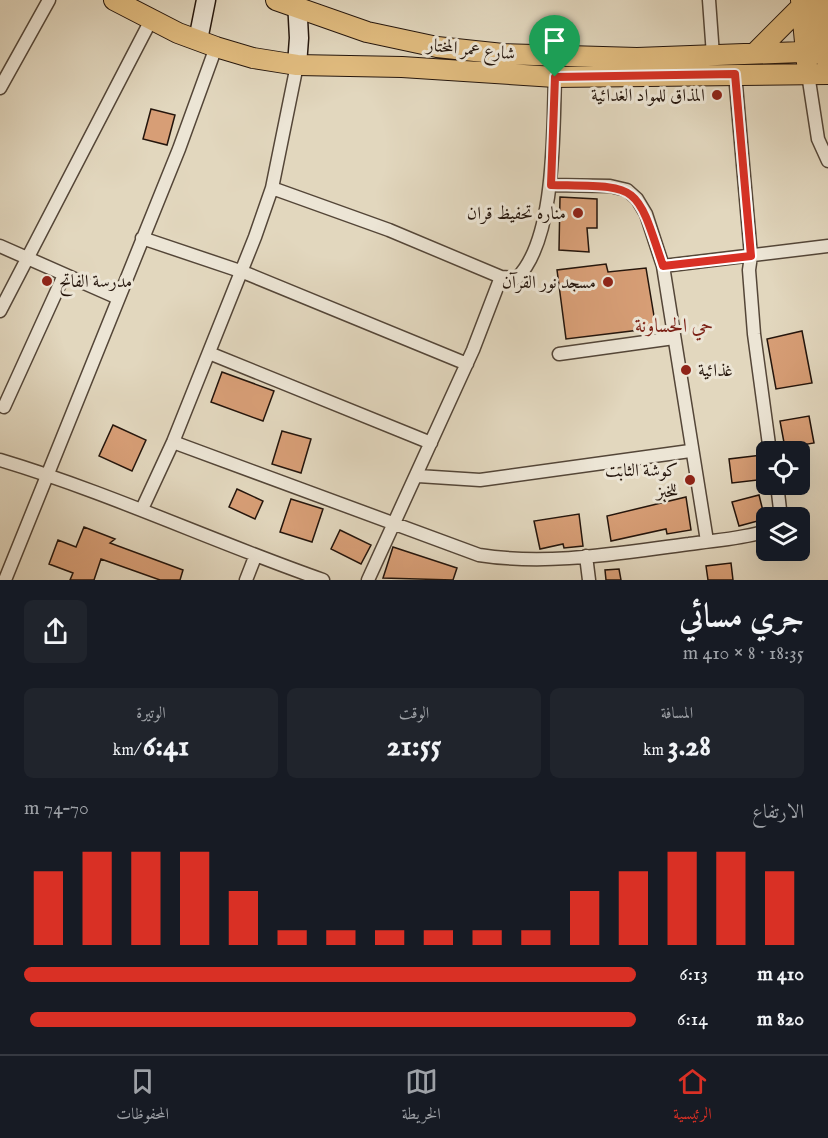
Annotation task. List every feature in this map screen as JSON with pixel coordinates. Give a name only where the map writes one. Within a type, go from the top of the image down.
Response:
[{"type":"main road","name":"شارع عمر المختار","points":[[114,0],[151,20],[207,44],[297,65],[360,66],[555,77],[828,74]]},
{"type":"main road","points":[[206,0],[207,44]]},
{"type":"main road","name":"شارع عمر المختار","points":[[276,0],[298,5],[367,32],[437,47],[503,54],[637,58],[806,51],[827,56]]},
{"type":"main road","points":[[808,74],[806,51],[814,3]]},
{"type":"main road","points":[[756,52],[814,3]]},
{"type":"main road","points":[[814,3],[827,56]]},
{"type":"main road","points":[[297,65],[298,5]]},
{"type":"main road","points":[[360,66],[367,32]]},
{"type":"street","points":[[0,88],[49,0]]},
{"type":"street","points":[[709,0],[713,55]]},
{"type":"street","points":[[0,311],[151,20]]},
{"type":"street","points":[[5,580],[142,238],[207,44]]},
{"type":"street","points":[[142,509],[173,442],[243,272],[272,188],[297,65]]},
{"type":"street","points":[[735,74],[751,256],[749,270],[754,334],[769,441]]},
{"type":"street","points":[[808,74],[818,139],[828,161]]},
{"type":"street","points":[[272,188],[389,230],[501,277],[517,279],[526,270],[533,255],[551,185],[555,77]]},
{"type":"street","points":[[551,185],[610,186],[627,190],[637,199],[646,214],[663,266],[690,451],[707,541]]},
{"type":"street","points":[[142,238],[243,272],[467,364]]},
{"type":"street","points":[[0,246],[118,298]]},
{"type":"street","points":[[663,266],[828,246]]},
{"type":"street","points":[[4,407],[64,275]]},
{"type":"street","points":[[368,580],[418,476],[467,364],[501,277]]},
{"type":"street","points":[[559,354],[674,338]]},
{"type":"street","points":[[209,353],[431,443]]},
{"type":"street","points":[[173,442],[478,555],[523,560],[586,556],[756,533]]},
{"type":"street","points":[[418,476],[480,480],[690,451]]},
{"type":"street","points":[[0,460],[48,474],[142,509],[255,557],[323,580]]},
{"type":"street","points":[[586,556],[589,580]]},
{"type":"street","points":[[246,580],[255,557]]},
{"type":"building","points":[[151,109],[175,115],[167,145],[143,139]]},
{"type":"building","name":"مناره تحفيظ قران","points":[[560,197],[597,199],[597,228],[587,228],[589,252],[559,250]]},
{"type":"building","points":[[606,264],[608,272],[646,268],[656,328],[566,339],[557,270]]},
{"type":"building","points":[[802,331],[812,383],[776,389],[767,339]]},
{"type":"building","points":[[222,372],[274,391],[263,421],[211,402]]},
{"type":"building","points":[[809,416],[814,443],[784,441],[780,421]]},
{"type":"building","points":[[113,425],[146,440],[132,471],[99,456]]},
{"type":"building","points":[[282,431],[311,439],[301,473],[272,464]]},
{"type":"building","points":[[756,456],[756,480],[732,483],[729,459]]},
{"type":"building","points":[[237,489],[263,501],[255,519],[229,507]]},
{"type":"building","points":[[759,495],[762,507],[756,507],[756,521],[739,526],[732,502]]},
{"type":"building","points":[[686,497],[691,530],[667,534],[666,529],[611,541],[607,516]]},
{"type":"building","points":[[291,499],[323,509],[312,542],[280,532]]},
{"type":"building","points":[[579,514],[583,546],[564,548],[563,544],[540,549],[534,521]]},
{"type":"building","points":[[84,527],[115,539],[110,543],[183,570],[180,580],[160,580],[101,559],[94,580],[70,580],[73,573],[49,564],[58,540],[76,547]]},
{"type":"building","points":[[340,530],[371,545],[361,564],[331,549]]},
{"type":"building","points":[[393,547],[457,568],[453,580],[383,578]]},
{"type":"building","points":[[731,563],[733,580],[708,580],[706,566]]},
{"type":"building","points":[[619,569],[621,580],[606,580],[605,570]]},
{"type":"place","name":"المذاق للمواد الغدائية","points":[[717,95]]},
{"type":"place","name":"مناره تحفيظ قران","points":[[578,213]]},
{"type":"place","name":"مدرسة الفاتح","points":[[47,281]]},
{"type":"place","name":"مسجد نور القرآن","points":[[608,282]]},
{"type":"place","name":"غذائية","points":[[686,370]]},
{"type":"place","name":"كوشة الثابت للخبز","points":[[690,480]]},
{"type":"district","name":"حي الحساونة","points":[[674,325]]},
{"type":"route","points":[[735,74],[751,256],[663,266],[646,214],[637,199],[627,190],[610,186],[551,185],[555,77],[735,74]]}]
